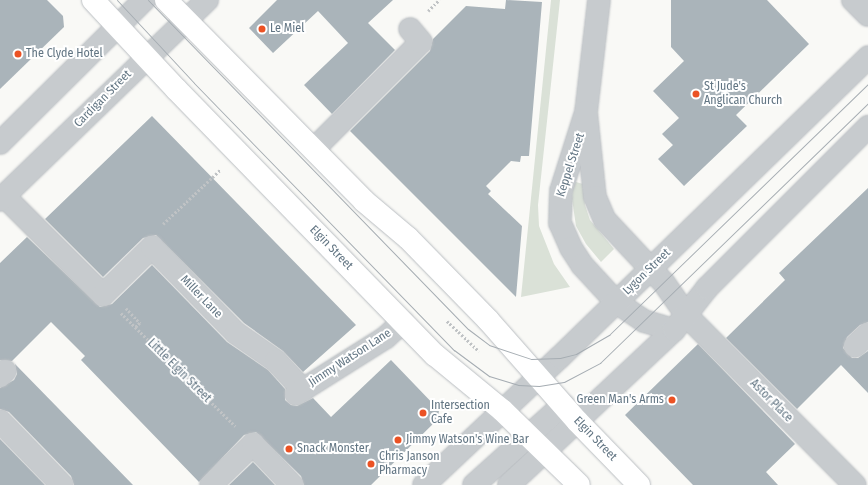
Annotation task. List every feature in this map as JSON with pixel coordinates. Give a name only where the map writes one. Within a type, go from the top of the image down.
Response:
[{"type":"main road","name":"Elgin Street","points":[[93,0],[238,153],[448,367],[502,410],[529,434],[579,485]]},
{"type":"main road","name":"Elgin Street","points":[[166,0],[364,200],[408,238],[507,340],[577,421],[639,485]]},
{"type":"street","points":[[0,143],[144,0]]},
{"type":"street","name":"Cardigan Street","points":[[2,198],[146,57],[207,0]]},
{"type":"street","name":"Keppel Street","points":[[599,0],[586,112],[578,142],[563,183],[558,216],[562,230],[576,257],[616,302],[644,321],[681,323]]},
{"type":"street","points":[[854,0],[868,15]]},
{"type":"street","points":[[314,149],[421,42],[410,29]]},
{"type":"street","name":"Lygon Street","points":[[424,485],[651,269],[868,57]]},
{"type":"street","name":"Keppel Street","points":[[586,112],[595,193],[599,210],[605,220],[651,269],[681,323]]},
{"type":"street","points":[[509,485],[681,323],[706,288],[868,127]]},
{"type":"street","points":[[2,198],[103,295],[152,247]]},
{"type":"street","name":"Miller Lane","points":[[152,247],[236,333],[276,361],[300,392]]},
{"type":"street","name":"Jimmy Watson Lane","points":[[300,392],[385,338],[403,322]]},
{"type":"street","name":"Astor Place","points":[[681,323],[855,485]]},
{"type":"street","points":[[474,485],[563,405]]},
{"type":"street","points":[[0,421],[62,485]]},
{"type":"street","points":[[211,485],[253,444],[292,485]]},
{"type":"path","points":[[152,247],[157,229],[238,153]]},
{"type":"path","name":"Little Elgin Street","points":[[126,318],[232,423]]},
{"type":"path","points":[[447,321],[471,345],[482,352]]},
{"type":"shaded area","points":[[551,0],[560,0],[538,205],[539,226],[554,264],[570,287],[521,297]]},
{"type":"shaded area","points":[[576,182],[583,184],[585,205],[590,220],[614,249],[601,262],[586,244],[576,226],[572,199],[573,184]]},
{"type":"building","name":"The Clyde Hotel","points":[[0,0],[47,0],[63,16],[64,27],[0,89]]},
{"type":"building","points":[[277,0],[393,0],[368,23],[395,50],[332,114],[304,85],[348,43],[318,11],[273,53],[249,28]]},
{"type":"building","points":[[506,0],[542,2],[529,156],[521,156],[520,162],[511,161],[486,186],[491,191],[488,194],[522,226],[516,297],[350,131],[430,51],[433,39],[466,6],[505,9]]},
{"type":"building","name":"St Jude's Anglican Church","points":[[671,0],[767,0],[809,44],[736,115],[747,126],[684,186],[658,159],[673,145],[662,134],[679,118],[653,91],[684,61],[671,47]]},
{"type":"building","points":[[152,116],[356,325],[303,372],[283,351],[244,323],[156,235],[143,238],[103,277],[45,219]]},
{"type":"building","points":[[868,188],[868,322],[860,325],[847,337],[843,348],[852,358],[858,358],[868,351],[868,393],[841,365],[797,409],[726,338],[785,280],[779,273]]},
{"type":"building","points":[[27,237],[100,307],[112,304],[152,265],[227,342],[268,370],[285,389],[285,400],[291,405],[297,406],[313,398],[331,417],[391,360],[439,410],[438,419],[371,485],[304,485],[301,476],[256,432],[244,435],[199,482],[81,360],[85,356],[51,322],[12,361],[0,360],[0,263]]},
{"type":"building","points":[[698,344],[795,444],[766,472],[778,485],[693,485],[625,415]]},
{"type":"building","points":[[15,364],[133,485],[74,485],[71,476],[9,412],[0,409],[0,388],[14,380],[17,374]]},
{"type":"building","points":[[0,439],[45,485],[0,485]]},
{"type":"building","points":[[253,462],[275,485],[229,485]]},
{"type":"tram line","points":[[117,0],[194,83],[454,350],[489,376],[518,385],[539,386],[564,382],[600,363],[868,103]]},
{"type":"tram line","points":[[148,0],[468,329],[489,345],[531,359],[560,358],[576,354],[610,334],[868,84]]},
{"type":"place","name":"Le Miel","points":[[262,29]]},
{"type":"place","name":"The Clyde Hotel","points":[[18,54]]},
{"type":"place","name":"St Jude's Anglican Church","points":[[696,94]]},
{"type":"place","name":"Green Man's Arms","points":[[672,400]]},
{"type":"place","name":"Intersection Cafe","points":[[423,413]]},
{"type":"place","name":"Jimmy Watson's Wine Bar","points":[[398,440]]},
{"type":"place","name":"Snack Monster","points":[[289,449]]},
{"type":"place","name":"Chris Janson Pharmacy","points":[[371,464]]}]
